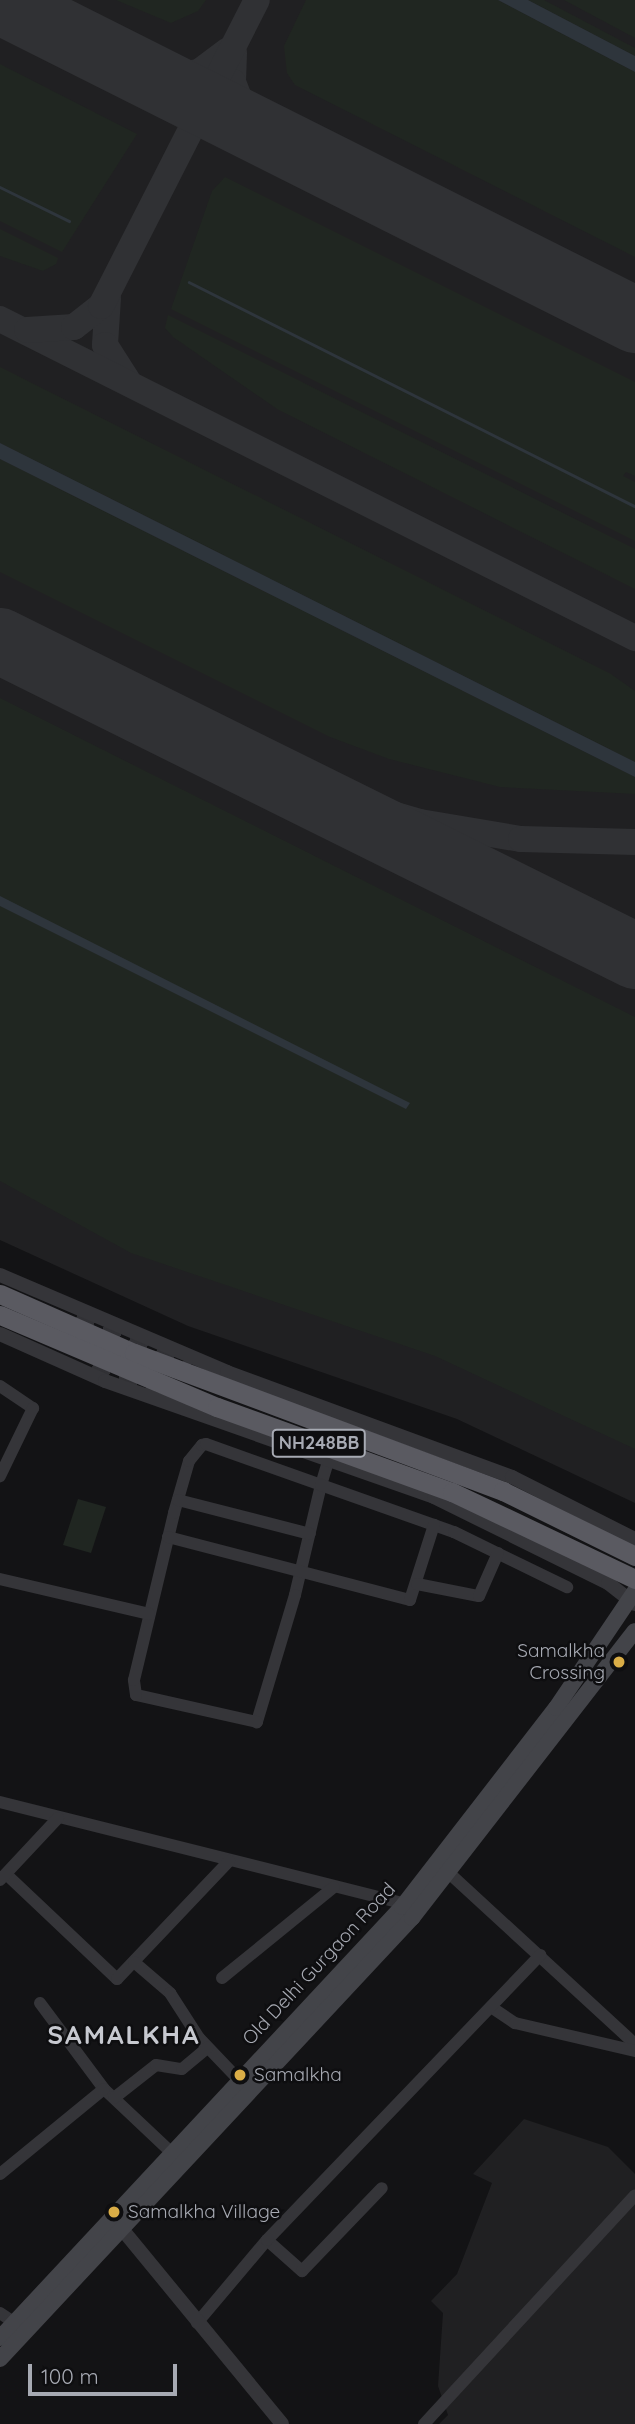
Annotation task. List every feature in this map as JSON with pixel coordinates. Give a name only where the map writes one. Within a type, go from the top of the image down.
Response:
[{"type":"highway","name":"NH248BB","points":[[0,1294],[146,1358],[503,1491],[635,1556]]},
{"type":"highway","name":"NH248BB","points":[[0,1315],[127,1372],[330,1454],[452,1492],[635,1579]]},
{"type":"main road","name":"Old Delhi Gurgaon Road","points":[[0,2359],[122,2229],[406,1910],[556,1708],[633,1598]]},
{"type":"main road","name":"Old Delhi Gurgaon Road","points":[[0,2339],[240,2081],[406,1910],[449,1873],[634,1637]]},
{"type":"street","points":[[0,1275],[227,1373],[512,1477],[635,1539]]},
{"type":"street","points":[[0,1334],[104,1381],[330,1454],[434,1497],[633,1598]]},
{"type":"street","points":[[0,1386],[33,1408],[0,1476]]},
{"type":"street","points":[[338,1428],[321,1485],[301,1571],[254,1724],[136,1695],[134,1680],[178,1500],[191,1456],[206,1444],[321,1485],[434,1525],[567,1587]]},
{"type":"street","points":[[178,1500],[310,1534]]},
{"type":"street","points":[[168,1537],[409,1600],[417,1584],[434,1525]]},
{"type":"street","points":[[417,1584],[480,1596],[498,1553]]},
{"type":"street","points":[[0,1579],[149,1614]]},
{"type":"street","points":[[0,1801],[334,1887],[406,1910]]},
{"type":"street","points":[[58,1818],[3,1877],[116,1978],[229,1861]]},
{"type":"street","points":[[449,1873],[635,2045]]},
{"type":"street","points":[[222,1978],[334,1887]]},
{"type":"street","points":[[197,2323],[267,2240],[540,1955]]},
{"type":"street","points":[[134,1962],[170,1993],[207,2048],[240,2081]]},
{"type":"street","points":[[40,2003],[109,2094],[173,2154]]},
{"type":"street","points":[[491,2007],[514,2023],[635,2051]]},
{"type":"street","points":[[3,2167],[156,2065],[182,2069],[207,2048]]},
{"type":"street","points":[[267,2240],[302,2271],[382,2188]]},
{"type":"street","points":[[424,2424],[635,2195]]},
{"type":"street","points":[[122,2229],[282,2424]]},
{"type":"street","points":[[0,2313],[15,2323]]},
{"type":"shaded area","points":[[0,0],[635,0],[635,1503],[457,1419],[188,1326],[0,1240]]},
{"type":"shaded area","points":[[116,0],[206,0],[198,11],[171,23]]},
{"type":"shaded area","points":[[306,0],[498,0],[635,72],[635,257],[295,85],[287,73],[284,46]]},
{"type":"shaded area","points":[[498,0],[528,0],[635,56],[635,72]]},
{"type":"shaded area","points":[[528,0],[544,0],[635,48],[635,56]]},
{"type":"shaded area","points":[[564,0],[635,0],[635,38]]},
{"type":"shaded area","points":[[0,64],[137,134],[62,252],[0,221]]},
{"type":"shaded area","points":[[225,177],[635,382],[635,476],[626,472],[623,476],[635,482],[635,541],[171,309],[212,191]]},
{"type":"shaded area","points":[[0,229],[58,258],[56,264],[43,271],[0,256]]},
{"type":"shaded area","points":[[168,315],[635,549],[635,589],[277,409],[173,337],[165,328]]},
{"type":"shaded area","points":[[0,367],[611,674],[635,691],[635,762],[0,443]]},
{"type":"shaded area","points":[[0,443],[635,762],[635,777],[0,459]]},
{"type":"shaded area","points":[[0,459],[635,777],[635,794],[500,787],[389,759],[330,737],[0,572]]},
{"type":"shaded area","points":[[0,698],[635,1017],[635,1449],[435,1356],[131,1253],[0,1181]]},
{"type":"shaded area","points":[[0,896],[410,1103],[406,1109],[0,906]]},
{"type":"shaded area","points":[[78,1499],[106,1507],[91,1553],[63,1545]]},
{"type":"shaded area","points":[[524,2119],[608,2147],[635,2174],[635,2424],[439,2424],[448,2415],[438,2386],[443,2313],[431,2301],[457,2274],[492,2183],[473,2174]]},
{"type":"waterway","points":[[0,187],[69,221]]},
{"type":"waterway","points":[[189,282],[635,506]]},
{"type":"taxiway","points":[[25,0],[115,58],[163,76],[199,72],[228,50]]},
{"type":"taxiway","points":[[27,330],[74,327],[101,306],[257,0]]},
{"type":"taxiway","points":[[234,53],[233,82],[242,106],[256,125],[285,143]]},
{"type":"taxiway","points":[[108,298],[105,345],[128,381]]},
{"type":"taxiway","points":[[0,319],[635,638]]},
{"type":"taxiway","points":[[241,758],[341,799],[420,822],[521,839],[635,842]]},
{"type":"runway","points":[[0,1],[635,320]]},
{"type":"runway","points":[[0,641],[635,956]]},
{"type":"tunnel","points":[[77,1315],[191,1363]]},
{"type":"tunnel","points":[[93,1364],[156,1390]]},
{"type":"place","name":"Samalkha Crossing","points":[[619,1662]]},
{"type":"place","name":"Samalkha","points":[[240,2075]]},
{"type":"place","name":"Samalkha Village","points":[[114,2212]]},
{"type":"district","name":"SAMALKHA","points":[[124,2035]]}]
